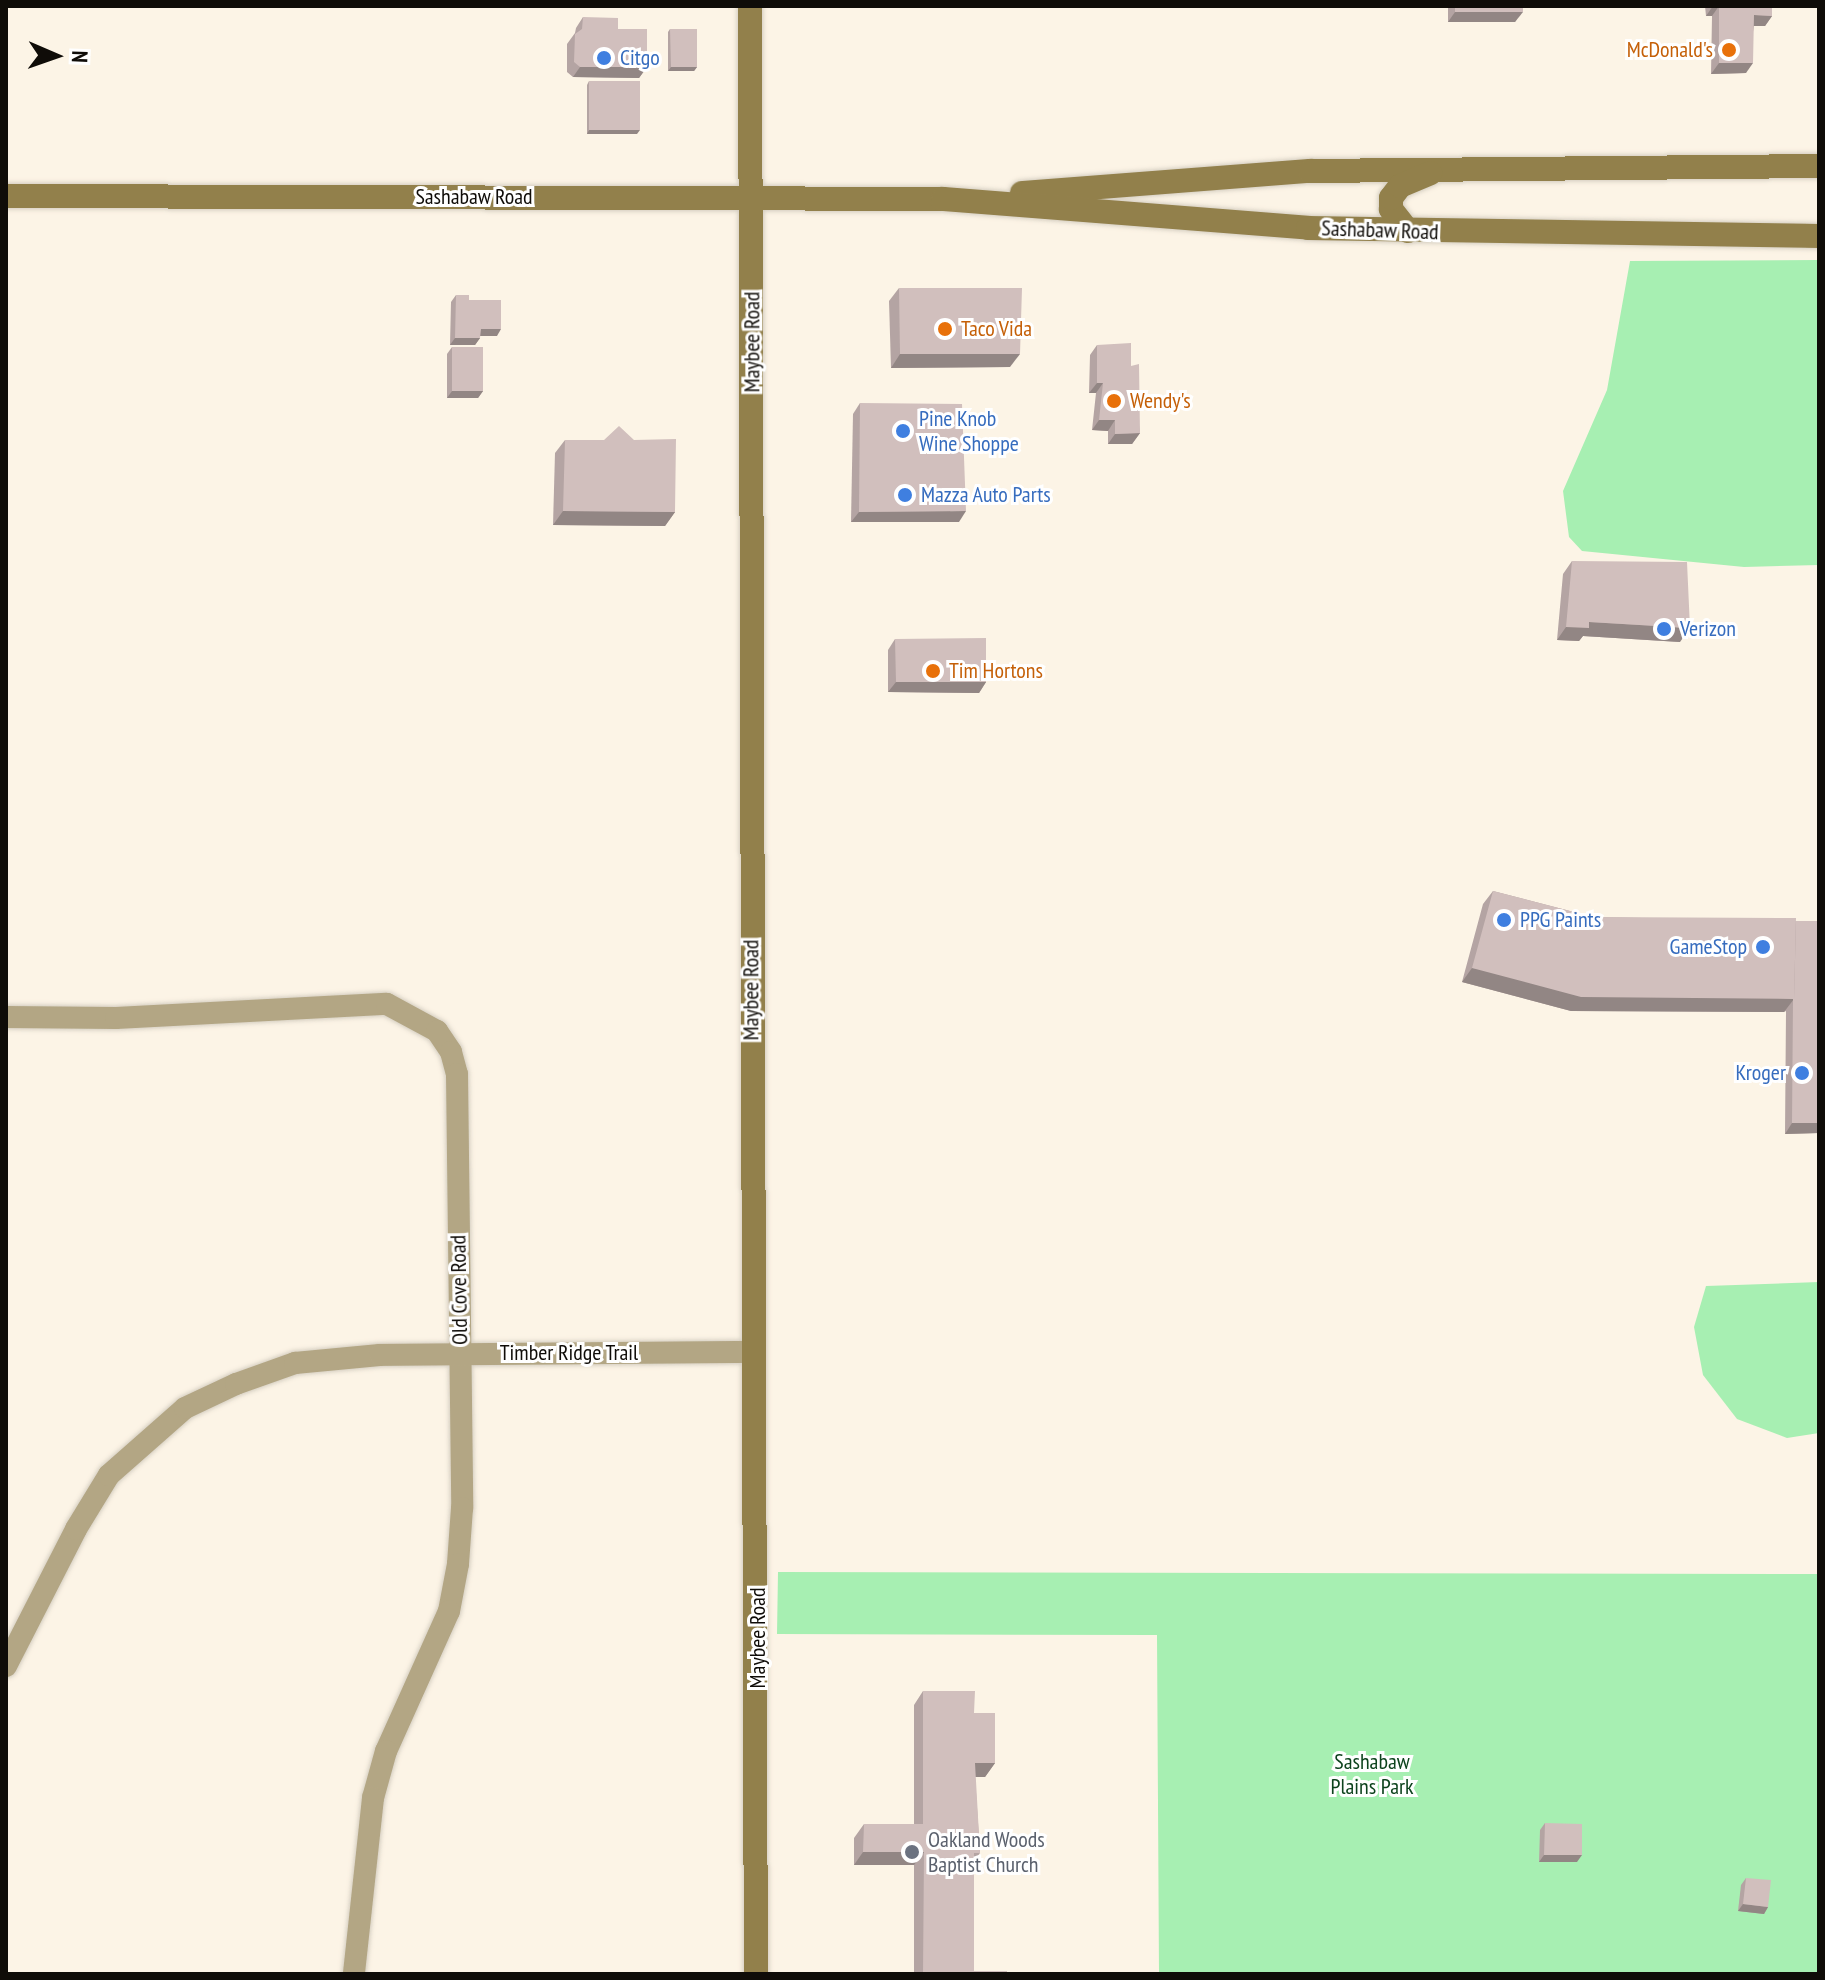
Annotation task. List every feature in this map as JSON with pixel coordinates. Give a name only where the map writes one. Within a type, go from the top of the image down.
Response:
[{"type":"main road","name":"Maybee Road","points":[[750,6],[756,1974]]},
{"type":"main road","name":"Sashabaw Road","points":[[943,199],[1310,171],[1819,166]]},
{"type":"main road","points":[[1408,231],[1391,209],[1393,194],[1407,182],[1440,169]]},
{"type":"main road","name":"Sashabaw Road","points":[[6,196],[943,199],[1408,231],[1819,236]]},
{"type":"street","name":"Old Cove Road","points":[[6,1017],[116,1018],[387,1004],[437,1031],[457,1074],[460,1354],[458,1564],[449,1611],[386,1751],[373,1798],[354,1974]]},
{"type":"street","name":"Timber Ridge Trail","points":[[6,1666],[76,1529],[109,1475],[185,1408],[295,1363],[460,1354],[755,1352]]},
{"type":"green space","points":[[1819,260],[1819,565],[1744,567],[1582,551],[1569,537],[1563,491],[1607,390],[1630,261]]},
{"type":"green space","points":[[1819,1282],[1819,1433],[1787,1438],[1737,1419],[1703,1375],[1694,1327],[1706,1286]]},
{"type":"green space","name":"Sashabaw Plains Park","points":[[778,1572],[1819,1574],[1819,1974],[1159,1974],[1157,1635],[777,1634]]},
{"type":"building","points":[[1455,6],[1523,6],[1523,12],[1455,12]]},
{"type":"building","name":"McDonald's","points":[[1719,6],[1772,6],[1772,16],[1754,15],[1753,63],[1719,63]]},
{"type":"building","name":"Citgo","points":[[583,17],[618,18],[618,29],[647,29],[647,67],[580,67],[574,62],[575,34],[582,29]]},
{"type":"building","points":[[670,29],[697,29],[697,67],[671,67]]},
{"type":"building","points":[[589,81],[640,81],[640,130],[589,130]]},
{"type":"building","points":[[899,288],[1022,288],[1020,354],[900,354]]},
{"type":"building","points":[[456,295],[469,295],[469,300],[501,300],[501,329],[481,329],[480,338],[455,338]]},
{"type":"building","name":"Wendy's","points":[[1131,343],[1131,366],[1139,364],[1140,433],[1115,434],[1115,420],[1099,420],[1103,383],[1097,383],[1097,345]]},
{"type":"building","points":[[452,347],[483,347],[483,391],[452,391]]},
{"type":"building","points":[[860,403],[962,404],[966,511],[859,512]]},
{"type":"building","points":[[619,426],[634,440],[676,439],[675,512],[563,511],[565,440],[604,440]]},
{"type":"building","points":[[1572,561],[1687,562],[1690,628],[1589,622],[1589,628],[1566,627]]},
{"type":"building","name":"Tim Hortons","points":[[986,638],[986,682],[896,682],[895,639]]},
{"type":"building","points":[[1493,891],[1593,917],[1796,918],[1794,999],[1581,997],[1472,968]]},
{"type":"building","name":"Kroger","points":[[1796,921],[1819,921],[1819,1123],[1792,1123]]},
{"type":"building","name":"Oakland Woods Baptist Church","points":[[923,1691],[975,1691],[974,1713],[995,1713],[995,1763],[975,1763],[980,1853],[974,1853],[974,1971],[1007,1971],[1007,1974],[923,1974],[924,1852],[863,1852],[864,1824],[923,1824]]},
{"type":"building","points":[[1545,1823],[1582,1824],[1582,1855],[1544,1855]]},
{"type":"building","points":[[1746,1878],[1771,1880],[1768,1907],[1743,1904]]},
{"type":"place","name":"McDonald's","points":[[1729,50]]},
{"type":"place","name":"Citgo","points":[[604,58]]},
{"type":"place","name":"Taco Vida","points":[[945,329]]},
{"type":"place","name":"Wendy's","points":[[1114,401]]},
{"type":"place","name":"Pine Knob Wine Shoppe","points":[[903,431]]},
{"type":"place","name":"Mazza Auto Parts","points":[[905,495]]},
{"type":"place","name":"Verizon","points":[[1664,629]]},
{"type":"place","name":"Tim Hortons","points":[[933,671]]},
{"type":"place","name":"PPG Paints","points":[[1504,920]]},
{"type":"place","name":"GameStop","points":[[1763,947]]},
{"type":"place","name":"Kroger","points":[[1802,1073]]},
{"type":"place","name":"Oakland Woods Baptist Church","points":[[912,1852]]}]
